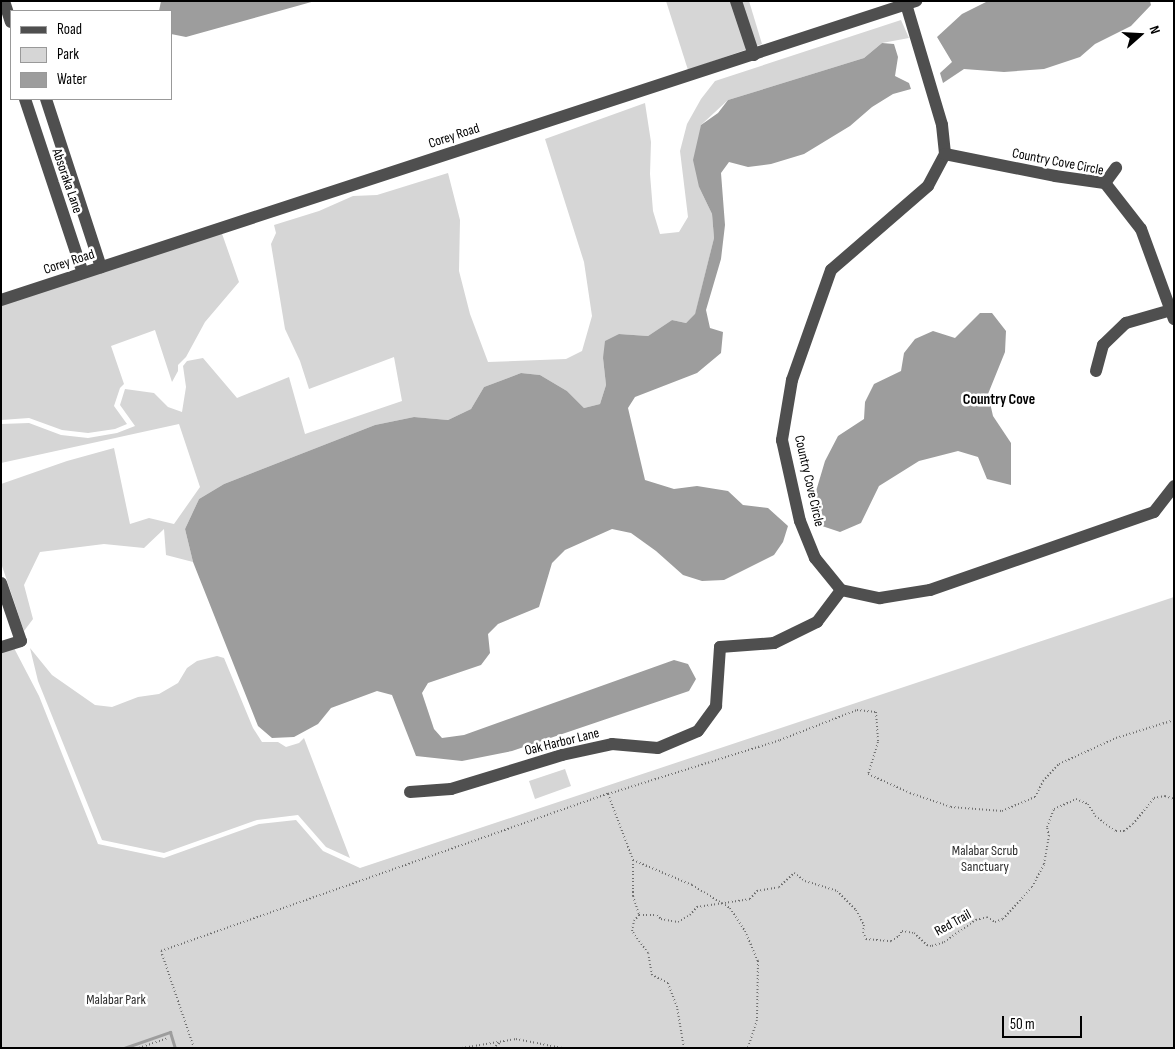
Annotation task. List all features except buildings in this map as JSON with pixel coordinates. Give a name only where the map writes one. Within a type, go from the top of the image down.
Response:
[{"type":"street","points":[[4,1],[10,19]]},
{"type":"street","points":[[736,1],[754,55]]},
{"type":"street","points":[[911,3],[942,125],[945,154]]},
{"type":"street","name":"Corey Road","points":[[1,300],[911,3]]},
{"type":"street","name":"Absoraka Lane","points":[[25,100],[83,273]]},
{"type":"street","name":"Absoraka Lane","points":[[46,100],[101,267]]},
{"type":"street","name":"Country Cove Circle","points":[[841,590],[815,558],[800,521],[782,440],[792,380],[831,270],[928,186],[945,154],[1055,176],[1105,183],[1141,229],[1172,314]]},
{"type":"street","points":[[1105,183],[1116,168]]},
{"type":"street","points":[[59,202],[78,196]]},
{"type":"street","points":[[1096,371],[1103,345],[1126,323],[1172,314]]},
{"type":"street","points":[[841,590],[880,598],[930,590],[1154,512],[1174,486]]},
{"type":"street","points":[[1,583],[21,641],[1,647]]},
{"type":"street","name":"Oak Harbor Lane","points":[[410,792],[451,789],[562,755],[612,744],[658,748],[698,731],[716,706],[720,647],[774,643],[817,622],[841,590]]},
{"type":"path","points":[[194,1048],[161,951],[608,794],[780,740],[857,710],[876,712],[878,742],[868,774],[910,793],[951,807],[1002,811],[1035,798],[1043,781],[1060,764],[1116,738],[1174,720]]},
{"type":"path","points":[[608,794],[632,860],[633,896],[639,915],[634,921],[632,932],[648,953],[652,975],[668,983],[677,1007],[684,1048]]},
{"type":"path","name":"Red Trail","points":[[639,915],[657,915],[662,919],[678,922],[690,915],[697,907],[750,899],[757,891],[779,887],[794,873],[805,881],[836,890],[856,910],[864,925],[863,932],[866,939],[890,941],[899,936],[902,931],[914,933],[927,945],[932,946],[944,942],[976,920],[987,917],[995,922],[1003,919],[1032,887],[1044,864],[1049,836],[1047,827],[1054,808],[1076,799],[1088,804],[1095,816],[1116,831],[1124,831],[1133,824],[1154,798],[1165,796],[1174,799]]},
{"type":"path","points":[[632,860],[692,885],[730,908],[745,931],[758,961],[757,1020],[748,1048]]},
{"type":"path","points":[[139,1048],[168,1038]]},
{"type":"path","points":[[462,1048],[516,1039],[562,1048]]},
{"type":"path","points":[[493,1048],[503,1041]]},
{"type":"green space","points":[[666,1],[749,1],[762,44],[688,70]]},
{"type":"green space","points":[[901,20],[909,38],[882,43],[864,58],[728,100],[701,125],[699,187],[712,214],[714,238],[695,315],[686,323],[672,320],[648,336],[619,334],[603,358],[606,385],[600,404],[584,408],[567,391],[540,375],[521,373],[484,387],[471,409],[448,420],[414,417],[375,425],[224,484],[199,499],[185,529],[193,562],[166,555],[164,529],[144,548],[104,544],[40,552],[24,585],[33,619],[24,631],[1,563],[1,484],[67,461],[114,448],[130,524],[149,518],[174,524],[200,487],[179,424],[1,463],[1,424],[29,423],[61,435],[88,438],[117,433],[135,426],[120,405],[125,389],[154,393],[168,407],[182,412],[186,387],[183,366],[187,361],[203,358],[237,398],[289,377],[305,434],[402,401],[394,357],[309,389],[300,361],[285,329],[271,244],[276,233],[274,225],[319,211],[353,196],[377,195],[448,173],[460,220],[459,271],[470,314],[488,362],[566,359],[582,351],[592,316],[584,262],[545,139],[645,103],[651,142],[650,174],[653,211],[660,234],[679,232],[688,217],[680,151],[687,124],[701,99],[715,81]]},
{"type":"green space","points":[[220,228],[239,282],[205,322],[186,357],[178,365],[178,371],[172,382],[155,330],[111,346],[124,384],[120,388],[114,406],[127,424],[115,429],[88,433],[62,430],[29,418],[1,420],[1,301]]},
{"type":"green space","name":"Malabar Scrub Sanctuary","points":[[1174,597],[1174,1048],[1,1048],[1,652],[14,648],[39,696],[98,844],[164,858],[259,824],[296,820],[323,851],[360,868]]},
{"type":"green space","points":[[30,648],[52,675],[95,705],[112,707],[138,697],[159,694],[178,683],[187,668],[197,661],[217,656],[224,658],[253,728],[262,742],[278,742],[286,747],[299,743],[304,738],[350,858],[326,847],[298,815],[257,820],[164,853],[102,840],[38,681]]},
{"type":"green space","points":[[565,769],[571,786],[535,799],[529,781]]},
{"type":"water","points":[[161,1],[315,1],[186,37],[172,34],[172,10],[159,10]]},
{"type":"water","points":[[988,1],[1150,1],[1151,5],[1131,26],[1095,44],[1080,57],[1044,69],[1004,72],[964,69],[943,83],[940,73],[952,62],[937,37],[962,14]]},
{"type":"water","points":[[882,43],[894,44],[898,57],[895,76],[909,83],[911,89],[893,94],[872,107],[850,126],[804,154],[771,164],[748,167],[729,162],[721,173],[725,225],[721,259],[706,310],[710,328],[723,332],[721,353],[697,373],[635,397],[628,408],[645,480],[674,489],[697,486],[728,491],[743,505],[768,508],[788,526],[783,542],[774,555],[724,580],[702,581],[683,575],[656,551],[631,533],[612,529],[565,550],[552,563],[539,607],[498,624],[488,634],[490,653],[481,665],[428,683],[422,693],[434,729],[442,738],[464,735],[674,660],[688,664],[696,679],[689,691],[512,751],[462,761],[416,756],[392,695],[377,691],[331,708],[318,724],[294,737],[272,738],[258,726],[193,562],[185,529],[199,499],[224,484],[375,425],[414,417],[448,420],[471,409],[484,387],[521,373],[540,375],[567,391],[584,408],[600,404],[606,385],[603,358],[605,341],[619,334],[648,336],[672,320],[686,323],[695,314],[714,238],[712,214],[699,187],[693,160],[701,125],[718,113],[728,100],[864,58]]},
{"type":"water","points":[[980,313],[992,313],[1006,331],[1005,352],[988,394],[993,416],[1011,443],[1011,485],[987,479],[978,457],[958,451],[919,461],[879,486],[861,523],[840,532],[816,524],[811,508],[825,461],[838,436],[864,419],[865,402],[874,384],[901,371],[904,353],[915,339],[933,331],[955,338]]},
{"type":"waterway","points":[[124,1048],[170,1032],[175,1048]]},
{"type":"district","name":"Country Cove","points":[[999,400]]},
{"type":"park label","name":"Malabar Park","points":[[116,1000]]}]
